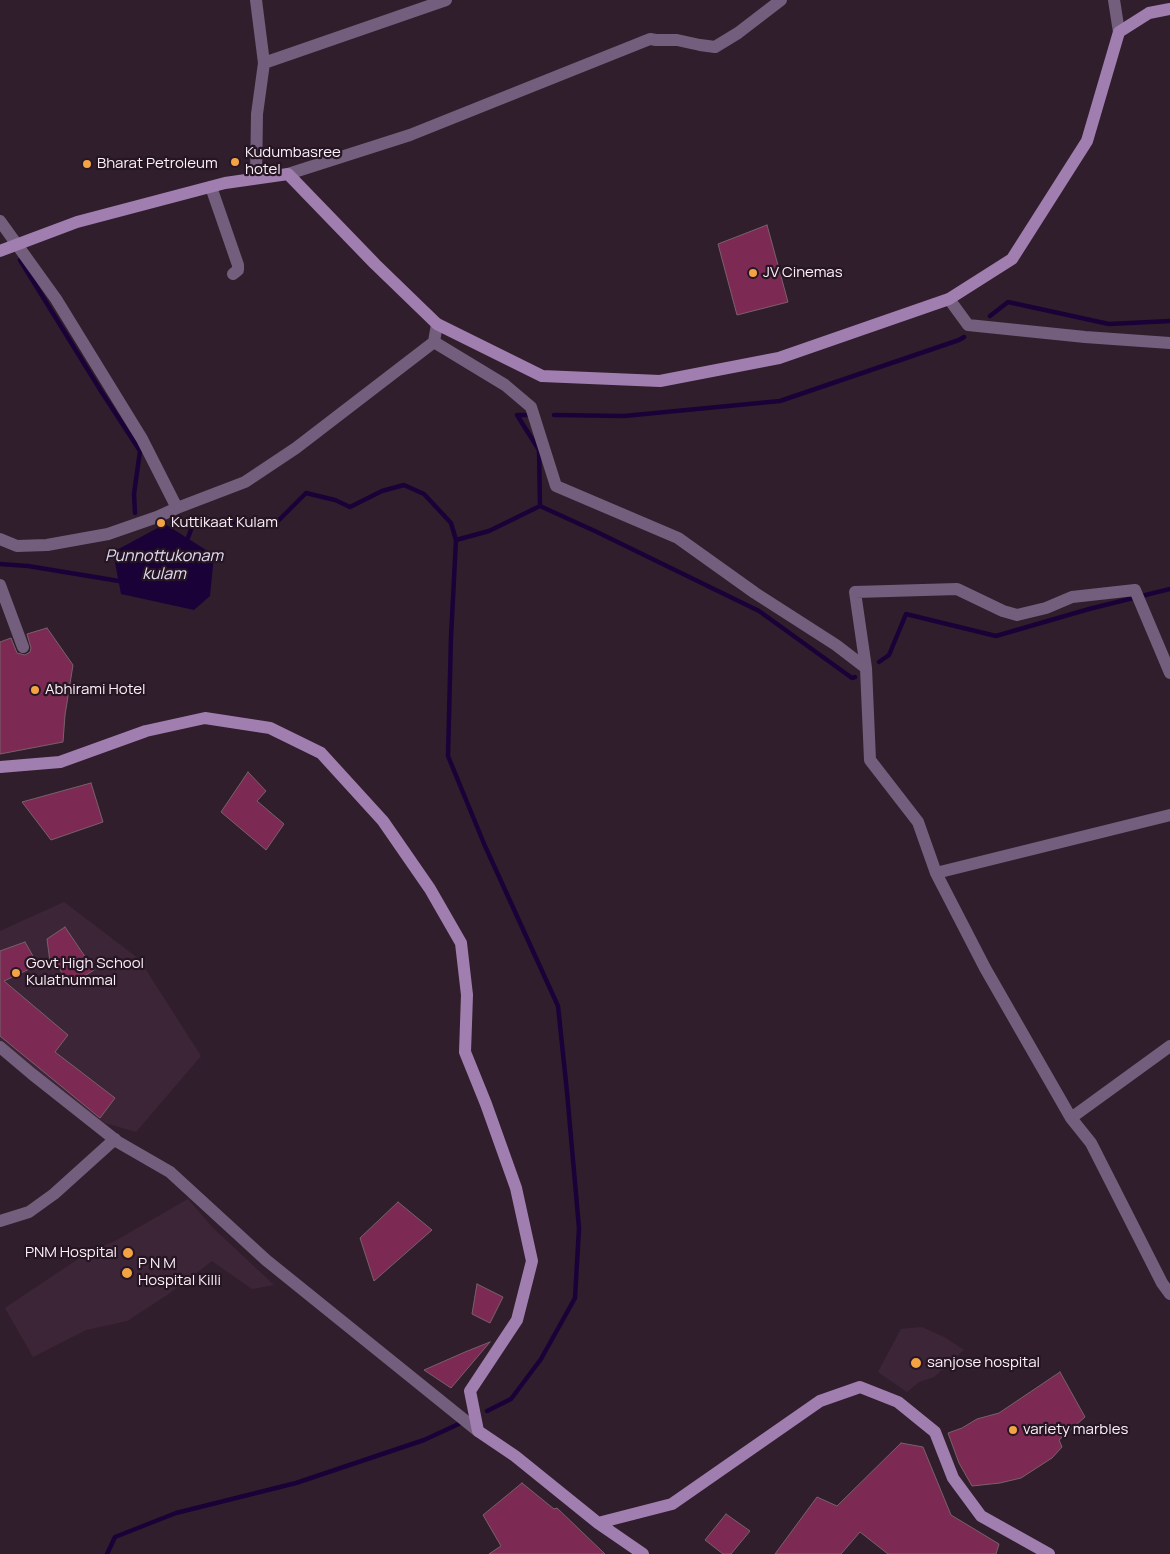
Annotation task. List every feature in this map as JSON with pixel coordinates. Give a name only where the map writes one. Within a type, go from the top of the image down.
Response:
[{"type":"main road","points":[[0,251],[76,222],[211,186],[288,174],[375,264],[437,324],[542,376],[660,381],[778,358],[949,299],[1012,259],[1087,140],[1119,32],[1149,13],[1170,8]]},
{"type":"main road","points":[[0,767],[60,762],[146,731],[205,718],[270,728],[321,753],[383,821],[430,889],[461,944],[467,995],[465,1052],[516,1188],[532,1262],[517,1320],[470,1391],[478,1431],[515,1456],[598,1523],[643,1554]]},
{"type":"main road","points":[[598,1523],[672,1504],[820,1401],[860,1387],[898,1402],[935,1432],[953,1478],[981,1516],[1048,1554]]},
{"type":"street","points":[[256,0],[264,63],[257,114],[256,178]]},
{"type":"street","points":[[264,63],[446,0]]},
{"type":"street","points":[[288,174],[410,136],[650,39],[677,40],[715,47],[738,33],[781,0]]},
{"type":"street","points":[[1114,0],[1119,32]]},
{"type":"street","points":[[211,186],[238,265],[238,270],[233,274]]},
{"type":"street","points":[[0,221],[56,299],[137,431],[178,508]]},
{"type":"street","points":[[949,299],[968,325],[1085,337],[1170,343]]},
{"type":"street","points":[[0,539],[17,546],[48,546],[108,534],[246,482],[296,448],[434,342],[437,324]]},
{"type":"street","points":[[434,342],[505,386],[531,408],[556,486],[678,538],[755,593],[836,645],[866,668]]},
{"type":"street","points":[[0,585],[23,647]]},
{"type":"street","points":[[1170,673],[1135,590],[1072,596],[1046,608],[1017,615],[1003,611],[956,589],[855,592],[866,668],[870,760],[918,822],[936,873],[985,968],[1071,1118],[1091,1143],[1162,1283],[1170,1294]]},
{"type":"street","points":[[936,873],[1170,815]]},
{"type":"street","points":[[1071,1118],[1170,1046]]},
{"type":"street","points":[[0,1047],[115,1139],[170,1172],[266,1260],[478,1431]]},
{"type":"street","points":[[0,1221],[29,1212],[54,1194],[115,1139]]},
{"type":"shaded area","points":[[64,902],[139,959],[201,1056],[136,1132],[105,1123],[67,1098],[0,1043],[0,931]]},
{"type":"shaded area","name":"P N M Hospital Killi","points":[[188,1199],[212,1227],[274,1285],[252,1289],[212,1261],[167,1295],[127,1321],[86,1330],[33,1357],[5,1308],[87,1253],[115,1241]]},
{"type":"shaded area","name":"sanjose hospital","points":[[922,1327],[944,1337],[964,1350],[934,1377],[919,1382],[907,1392],[878,1372],[901,1329]]},
{"type":"water","name":"Punnottukonam kulam","points":[[165,524],[214,555],[210,596],[194,610],[121,594],[113,552]]},
{"type":"building","name":"JV Cinemas","points":[[767,225],[788,302],[737,315],[718,244]]},
{"type":"building","name":"Abhirami Hotel","points":[[47,628],[73,665],[63,742],[0,754],[0,642],[11,638],[17,653],[25,655],[30,652],[31,648],[27,634]]},
{"type":"building","points":[[248,772],[266,791],[257,801],[284,824],[266,850],[221,812]]},
{"type":"building","points":[[91,783],[103,822],[51,840],[22,802]]},
{"type":"building","points":[[65,927],[94,970],[70,985],[55,962],[50,962],[47,939]]},
{"type":"building","points":[[25,942],[38,965],[4,981],[68,1035],[55,1052],[115,1098],[100,1118],[0,1036],[0,951]]},
{"type":"building","points":[[398,1202],[432,1230],[374,1281],[360,1238]]},
{"type":"building","points":[[477,1284],[503,1297],[490,1323],[472,1314]]},
{"type":"building","points":[[490,1342],[451,1388],[424,1370],[465,1352]]},
{"type":"building","name":"variety marbles","points":[[1060,1372],[1085,1417],[1059,1440],[1062,1447],[1052,1458],[1021,1478],[1000,1483],[972,1486],[959,1463],[948,1433],[962,1428],[977,1419],[999,1413]]},
{"type":"building","points":[[901,1443],[923,1447],[951,1515],[999,1544],[996,1554],[888,1554],[860,1532],[841,1554],[775,1554],[817,1497],[837,1506]]},
{"type":"building","points":[[522,1483],[554,1509],[557,1508],[605,1554],[489,1554],[501,1546],[483,1515]]},
{"type":"building","points":[[726,1514],[750,1531],[731,1554],[723,1554],[705,1540]]},
{"type":"waterway","points":[[20,260],[140,451],[134,494],[135,513]]},
{"type":"waterway","points":[[990,316],[1008,302],[1109,324],[1170,321]]},
{"type":"waterway","points":[[554,415],[624,416],[780,401],[964,337]]},
{"type":"waterway","points":[[527,415],[517,415],[539,450],[540,506]]},
{"type":"waterway","points":[[186,543],[195,519],[273,526],[306,493],[335,500],[350,507],[382,491],[404,485],[424,494],[451,523],[456,540],[489,531],[540,506],[759,611],[852,678],[855,677]]},
{"type":"waterway","points":[[456,540],[448,756],[485,846],[558,1006],[579,1228],[575,1298],[541,1359],[511,1399],[487,1411]]},
{"type":"waterway","points":[[0,564],[28,566],[125,582]]},
{"type":"waterway","points":[[879,662],[889,655],[906,614],[996,636],[1089,609],[1170,589]]},
{"type":"waterway","points":[[107,1554],[115,1537],[176,1513],[296,1483],[424,1440],[463,1422]]},
{"type":"place","name":"Kudumbasree hotel","points":[[235,162]]},
{"type":"place","name":"Bharat Petroleum","points":[[87,164]]},
{"type":"place","name":"JV Cinemas","points":[[753,273]]},
{"type":"place","name":"Kuttikaat Kulam","points":[[161,523]]},
{"type":"place","name":"Abhirami Hotel","points":[[35,690]]},
{"type":"place","name":"Govt High School Kulathummal","points":[[16,973]]},
{"type":"place","name":"PNM Hospital","points":[[128,1253]]},
{"type":"place","name":"P N M Hospital Killi","points":[[127,1273]]},
{"type":"place","name":"sanjose hospital","points":[[916,1363]]},
{"type":"place","name":"variety marbles","points":[[1013,1430]]}]
